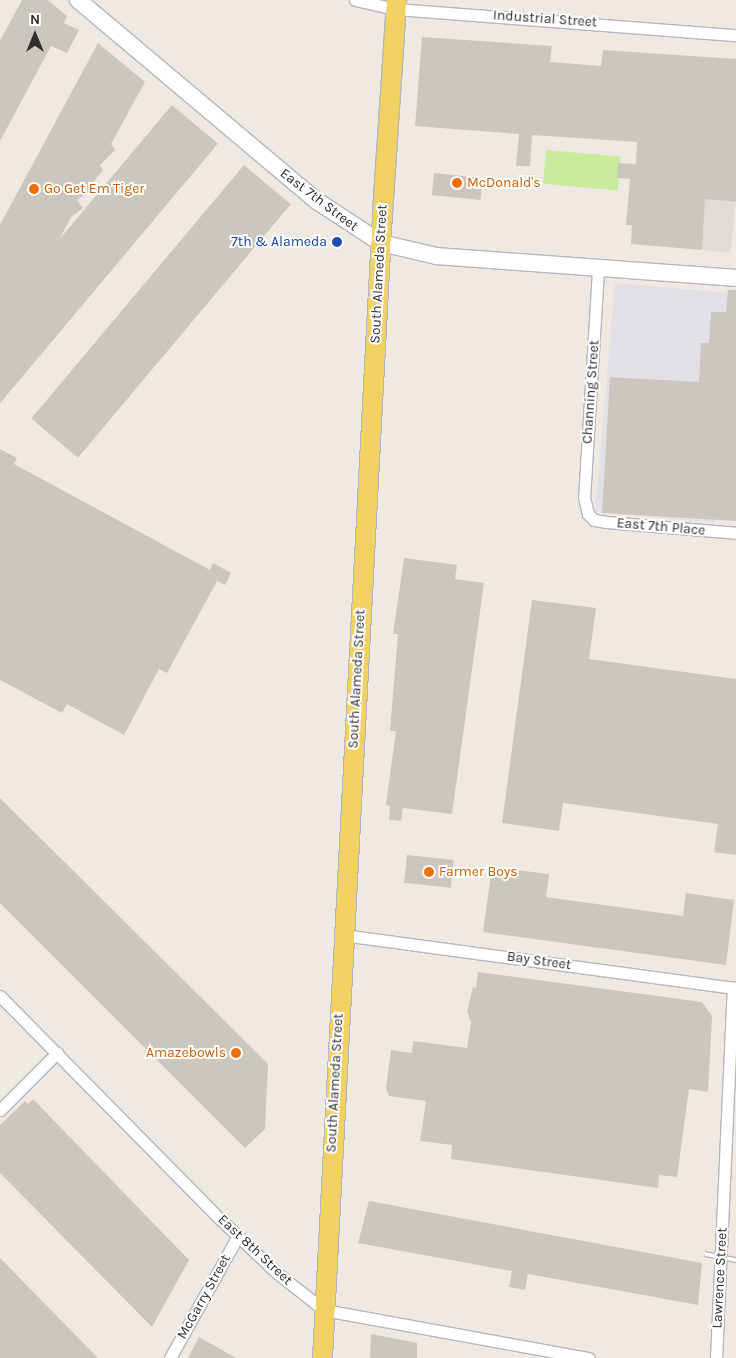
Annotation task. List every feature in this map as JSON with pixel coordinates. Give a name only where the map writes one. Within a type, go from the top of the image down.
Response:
[{"type":"main road","name":"East 7th Street","points":[[78,0],[317,201],[381,243],[438,256],[598,270],[736,278]]},
{"type":"main road","name":"South Alameda Street","points":[[322,1358],[343,935],[396,4]]},
{"type":"street","name":"Industrial Street","points":[[354,0],[736,35]]},
{"type":"street","name":"Channing Street","points":[[588,514],[584,497],[598,270]]},
{"type":"street","name":"East 7th Place","points":[[588,514],[594,520],[606,522],[736,533]]},
{"type":"street","name":"Bay Street","points":[[343,935],[734,988]]},
{"type":"street","name":"Lawrence Street","points":[[716,1358],[731,1185],[734,988]]},
{"type":"street","name":"East 8th Street","points":[[0,996],[238,1236],[277,1273],[324,1310],[589,1358]]},
{"type":"street","points":[[0,1110],[58,1053]]},
{"type":"street","name":"McGarry Street","points":[[170,1358],[238,1236]]},
{"type":"shaded area","points":[[705,199],[736,202],[730,253],[700,250]]},
{"type":"shaded area","points":[[615,283],[736,294],[715,523],[595,512]]},
{"type":"green space","points":[[546,150],[621,157],[618,190],[543,184]]},
{"type":"building","points":[[22,0],[48,0],[67,16],[64,23],[79,30],[67,53],[51,46],[0,141],[0,41]]},
{"type":"building","points":[[422,37],[552,46],[550,62],[601,66],[603,50],[736,59],[736,202],[705,199],[702,250],[631,244],[632,225],[626,225],[630,179],[617,178],[618,163],[636,164],[637,142],[532,135],[530,166],[516,166],[519,134],[415,126]]},
{"type":"building","points":[[98,43],[145,82],[111,144],[115,150],[100,165],[103,170],[91,185],[93,189],[77,200],[83,208],[71,217],[58,242],[62,247],[45,260],[51,267],[36,278],[41,286],[25,298],[30,305],[19,314],[0,349],[0,225]]},
{"type":"building","points":[[172,105],[218,144],[0,403],[0,310]]},
{"type":"building","points":[[244,165],[291,204],[78,458],[31,419]]},
{"type":"building","name":"McDonald's","points":[[434,173],[483,178],[480,200],[432,195]]},
{"type":"building","points":[[728,290],[736,290],[736,521],[602,513],[610,377],[699,382],[701,343],[709,343],[711,312],[726,312]]},
{"type":"building","points":[[0,449],[17,458],[14,464],[210,570],[213,563],[231,573],[225,585],[217,581],[167,673],[159,669],[124,735],[67,704],[62,713],[0,680]]},
{"type":"building","points":[[404,558],[457,565],[455,579],[484,583],[452,814],[403,808],[401,821],[389,820],[390,806],[386,805],[396,731],[390,731],[398,634],[393,634]]},
{"type":"building","points":[[532,600],[596,608],[589,659],[736,679],[736,855],[714,852],[718,824],[563,803],[559,831],[502,823]]},
{"type":"building","points":[[0,798],[268,1064],[265,1129],[245,1148],[0,903]]},
{"type":"building","name":"Farmer Boys","points":[[407,855],[454,860],[451,888],[404,883]]},
{"type":"building","points":[[492,867],[549,874],[546,897],[683,916],[686,893],[734,900],[726,965],[483,932]]},
{"type":"building","points":[[478,972],[702,1002],[712,1016],[708,1092],[689,1089],[677,1177],[659,1175],[658,1188],[451,1159],[452,1145],[420,1141],[426,1101],[389,1096],[386,1088],[391,1050],[412,1053],[413,1041],[467,1048],[471,1022],[467,1011],[473,987],[476,988]]},
{"type":"building","points":[[33,1099],[189,1260],[152,1327],[0,1173],[0,1125],[25,1101],[28,1104]]},
{"type":"building","points":[[369,1201],[702,1263],[698,1305],[528,1274],[525,1290],[509,1287],[512,1271],[358,1243]]},
{"type":"building","points":[[0,1258],[98,1358],[0,1358]]},
{"type":"building","points":[[371,1334],[417,1343],[417,1358],[370,1358]]},
{"type":"building","points":[[199,1337],[236,1358],[188,1358]]},
{"type":"railway","points":[[705,1254],[736,1260]]},
{"type":"place","name":"McDonald's","points":[[457,183]]},
{"type":"place","name":"Go Get Em Tiger","points":[[34,189]]},
{"type":"place","name":"7th & Alameda","points":[[337,242]]},
{"type":"place","name":"Farmer Boys","points":[[429,872]]},
{"type":"place","name":"Amazebowls","points":[[236,1053]]}]
